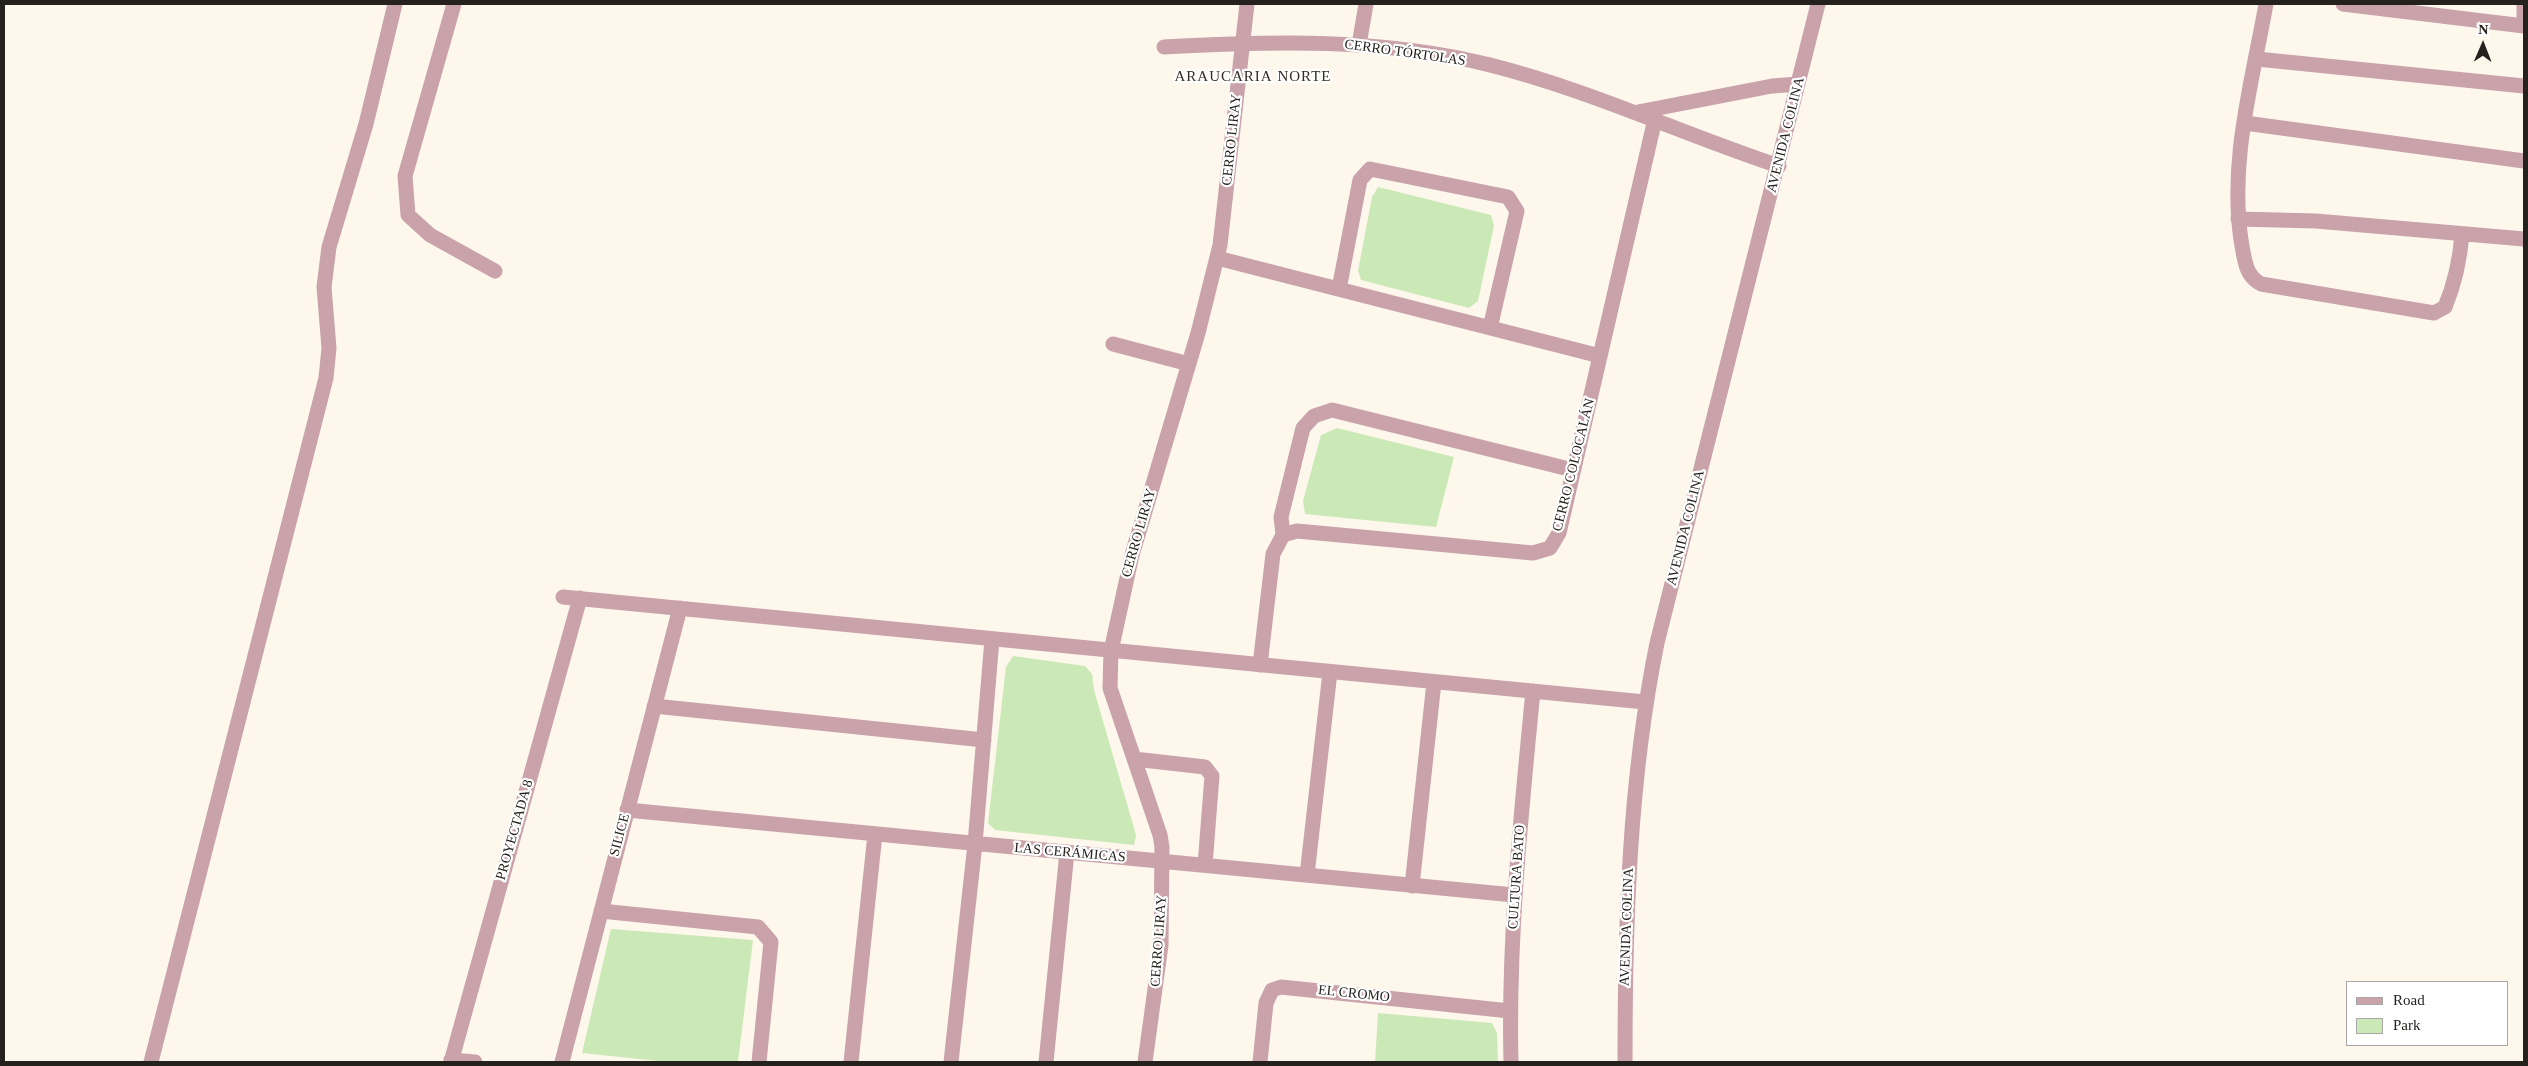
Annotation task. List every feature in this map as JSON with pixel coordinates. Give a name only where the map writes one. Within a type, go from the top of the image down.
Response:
[{"type":"street","points":[[151,1062],[326,378],[329,348],[324,287],[329,247],[366,124],[395,4]]},
{"type":"street","points":[[454,4],[405,176],[408,215],[430,235],[496,271]]},
{"type":"street","name":"CERRO LIRAY","points":[[1145,1062],[1161,945],[1162,861],[1160,835],[1110,688],[1111,651],[1132,555],[1189,364],[1217,258],[1231,159],[1247,4]]},
{"type":"street","points":[[1359,45],[1366,4]]},
{"type":"street","name":"AVENIDA COLINA","points":[[1625,1062],[1631,840],[1645,702],[1657,643],[1779,166],[1818,4]]},
{"type":"street","points":[[2266,4],[2238,167],[2238,219],[2246,267],[2252,278],[2261,284],[2434,313],[2446,307],[2452,291],[2462,234]]},
{"type":"street","points":[[2343,4],[2524,14]]},
{"type":"street","name":"CERRO TÓRTOLAS","points":[[1164,47],[1316,42],[1392,48],[1490,65],[1638,112],[1779,166]]},
{"type":"street","points":[[2257,59],[2524,86]]},
{"type":"street","name":"CERRO TÓRTOLAS","points":[[1638,112],[1772,86],[1798,84]]},
{"type":"street","name":"CERRO COLOCALÁN","points":[[1283,535],[1297,531],[1533,554],[1550,548],[1559,533],[1655,119]]},
{"type":"street","points":[[2245,123],[2524,161]]},
{"type":"street","points":[[1339,289],[1360,180],[1370,169],[1508,197],[1517,211],[1490,328]]},
{"type":"street","points":[[2238,219],[2316,221],[2524,239]]},
{"type":"street","points":[[1217,258],[1600,356]]},
{"type":"street","points":[[1113,344],[1189,364]]},
{"type":"street","points":[[1260,665],[1273,554],[1283,535],[1282,517],[1302,428],[1314,416],[1332,410],[1574,470]]},
{"type":"street","points":[[563,596],[1645,702]]},
{"type":"street","name":"PROYECTADA 8","points":[[451,1061],[580,598]]},
{"type":"street","name":"SILICE","points":[[562,1062],[680,608]]},
{"type":"street","points":[[951,1062],[974,844],[992,639]]},
{"type":"street","points":[[1307,875],[1330,672]]},
{"type":"street","points":[[1412,886],[1434,682]]},
{"type":"street","name":"CULTURA BATO","points":[[1511,1062],[1510,1011],[1514,896],[1533,691]]},
{"type":"street","points":[[654,706],[984,740]]},
{"type":"street","points":[[1134,759],[1205,767],[1212,776],[1205,865]]},
{"type":"street","name":"LAS CERÁMICAS","points":[[627,810],[1514,896]]},
{"type":"street","points":[[851,1062],[875,834]]},
{"type":"street","points":[[1046,1062],[1067,852]]},
{"type":"street","points":[[600,911],[758,927],[771,942],[759,1062]]},
{"type":"street","name":"EL CROMO","points":[[1260,1062],[1266,1003],[1272,990],[1281,986],[1510,1011]]},
{"type":"street","points":[[451,1061],[475,1062]]},
{"type":"green space","points":[[1378,187],[1491,215],[1494,226],[1478,301],[1469,308],[1361,280],[1358,271],[1372,197]]},
{"type":"green space","points":[[1337,428],[1454,457],[1436,527],[1305,514],[1303,501],[1321,435]]},
{"type":"green space","points":[[1013,656],[1085,666],[1092,674],[1094,690],[1136,835],[1134,845],[995,830],[988,823],[1006,667]]},
{"type":"green space","points":[[611,929],[753,940],[738,1062],[668,1062],[582,1053]]},
{"type":"green space","points":[[1378,1013],[1492,1023],[1497,1033],[1498,1062],[1375,1062]]},
{"type":"district","name":"ARAUCARIA NORTE","points":[[1253,77]]}]
